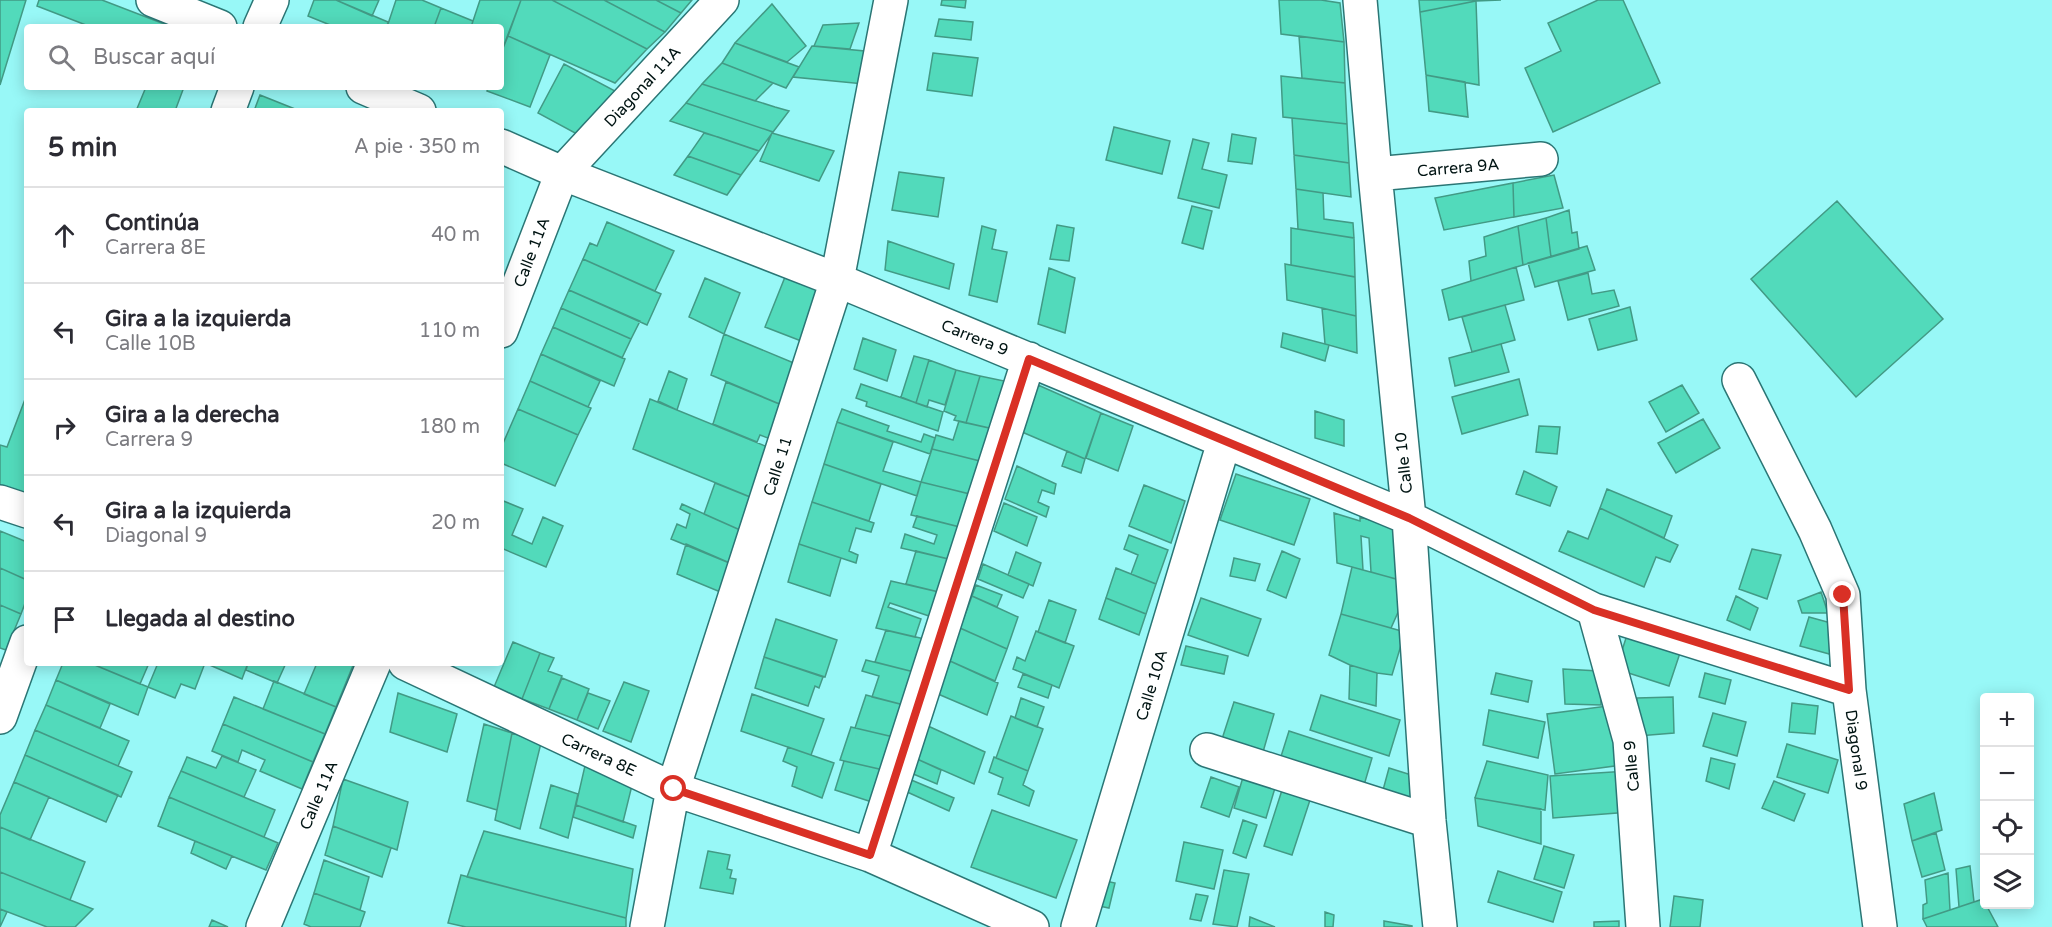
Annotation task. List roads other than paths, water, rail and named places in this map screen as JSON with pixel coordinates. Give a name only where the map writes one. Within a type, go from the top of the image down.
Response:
[{"type":"street","points":[[153,0],[213,24]]},
{"type":"street","points":[[261,24],[272,0]]},
{"type":"street","name":"Diagonal 11A","points":[[562,172],[722,0]]},
{"type":"street","name":"Calle 11","points":[[646,927],[674,789],[837,280],[891,0]]},
{"type":"street","name":"Calle 10","points":[[1360,0],[1409,518],[1429,821],[1440,927]]},
{"type":"street","points":[[229,108],[236,90]]},
{"type":"street","points":[[370,90],[411,108]]},
{"type":"street","name":"Carrera 9","points":[[504,147],[837,280],[1409,518],[1594,610],[1849,690]]},
{"type":"street","name":"Carrera 9A","points":[[1375,174],[1540,159]]},
{"type":"street","name":"Calle 11A","points":[[504,324],[562,172]]},
{"type":"street","points":[[870,855],[1029,359]]},
{"type":"street","name":"Diagonal 9","points":[[1738,380],[1815,530],[1843,595],[1849,690],[1880,927]]},
{"type":"street","name":"Calle 10A","points":[[1078,927],[1224,442]]},
{"type":"street","points":[[0,502],[24,511]]},
{"type":"street","name":"Calle 9","points":[[1594,610],[1629,740],[1643,927]]},
{"type":"street","points":[[0,717],[24,650]]},
{"type":"street","name":"Calle 11A","points":[[263,927],[373,666]]},
{"type":"street","name":"Carrera 8E","points":[[411,666],[674,789],[870,855],[1032,927]]},
{"type":"street","points":[[1207,750],[1429,821]]}]
